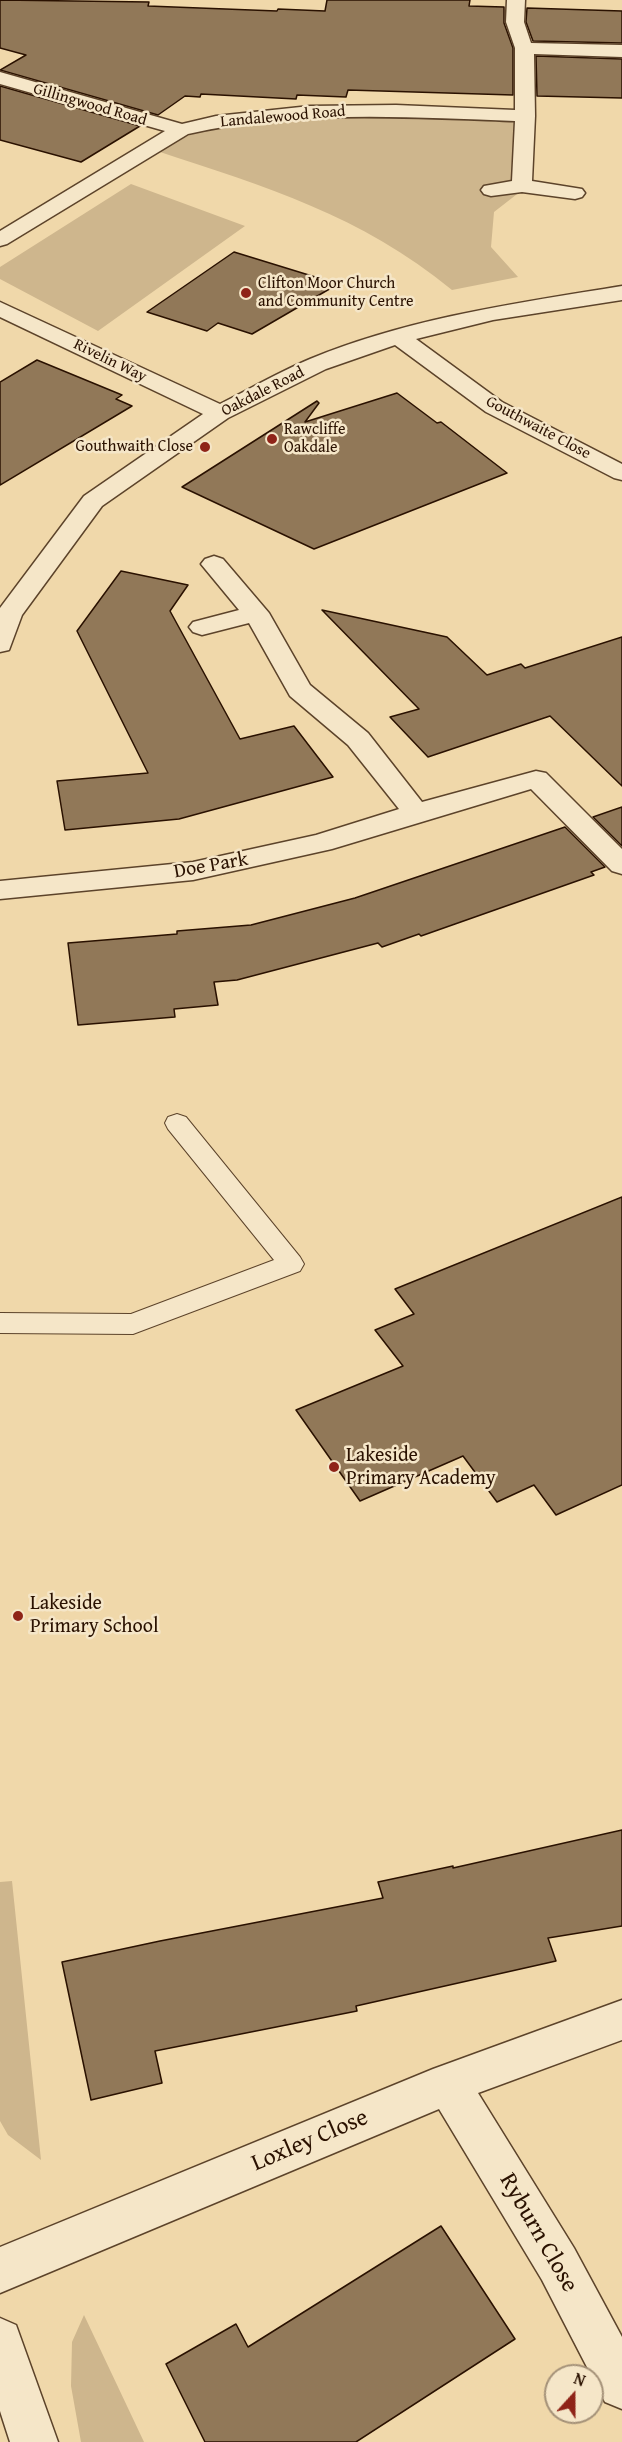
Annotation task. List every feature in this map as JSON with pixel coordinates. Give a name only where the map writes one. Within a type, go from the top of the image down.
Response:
[{"type":"street","points":[[516,0],[515,22],[524,48],[525,116],[522,186]]},
{"type":"street","points":[[524,48],[622,51]]},
{"type":"street","name":"Gillingwood Road","points":[[0,78],[181,130]]},
{"type":"street","name":"Landalewood Road","points":[[0,240],[181,130],[243,118],[310,112],[396,111],[525,116]]},
{"type":"street","points":[[491,190],[522,186],[576,193]]},
{"type":"street","name":"Oakdale Road","points":[[0,644],[9,614],[93,501],[220,413],[318,364],[398,337],[493,313],[622,293]]},
{"type":"street","name":"Rivelin Way","points":[[0,309],[220,413]]},
{"type":"street","name":"Gouthwaite Close","points":[[398,337],[494,407],[611,457],[622,473]]},
{"type":"street","points":[[214,564],[256,613],[299,690],[358,739],[416,813]]},
{"type":"street","points":[[202,627],[256,613]]},
{"type":"street","name":"Doe Park","points":[[0,890],[193,872],[322,843],[416,813],[536,779],[622,865]]},
{"type":"street","name":"Loxley Close","points":[[0,2270],[448,2084],[622,2020]]},
{"type":"street","name":"Ryburn Close","points":[[448,2084],[558,2264],[622,2385]]},
{"type":"street","points":[[0,2341],[34,2442]]},
{"type":"lane","points":[[0,1323],[133,1324],[291,1264],[177,1122]]},
{"type":"shaded area","points":[[312,115],[519,119],[521,191],[494,212],[491,247],[518,277],[452,290],[418,264],[383,242],[311,206],[236,177],[157,151],[195,133],[213,128],[251,121]]},
{"type":"shaded area","points":[[131,184],[245,226],[98,331],[0,279],[0,267]]},
{"type":"shaded area","points":[[12,1881],[41,2160],[8,2135],[0,2121],[0,1882]]},
{"type":"shaded area","points":[[84,2315],[144,2442],[81,2442],[71,2386],[72,2342]]},
{"type":"building","points":[[0,0],[149,2],[148,6],[325,11],[327,0],[470,0],[469,6],[504,7],[504,23],[513,48],[513,95],[348,90],[346,97],[297,95],[296,99],[201,94],[200,97],[185,96],[158,115],[0,70],[26,55],[0,48]]},
{"type":"building","points":[[527,8],[622,11],[622,43],[533,41],[526,22]]},
{"type":"building","points":[[536,56],[622,59],[622,98],[537,96]]},
{"type":"building","points":[[0,86],[140,126],[81,162],[0,140]]},
{"type":"building","name":"Clifton Moor Church and Community Centre","points":[[234,252],[338,284],[252,334],[218,323],[207,331],[147,312]]},
{"type":"building","points":[[37,360],[122,395],[116,399],[132,406],[0,485],[0,382]]},
{"type":"building","points":[[397,393],[437,423],[441,422],[507,473],[314,549],[182,487],[317,401],[319,403],[305,422]]},
{"type":"building","points":[[121,571],[188,585],[170,611],[240,739],[294,726],[333,777],[179,819],[65,830],[57,781],[148,773],[77,631]]},
{"type":"building","points":[[322,610],[447,637],[487,675],[521,664],[525,668],[622,637],[622,786],[550,716],[428,757],[390,717],[419,709]]},
{"type":"building","points":[[622,807],[622,846],[593,817]]},
{"type":"building","points":[[565,827],[605,867],[591,872],[594,875],[421,936],[419,934],[382,947],[378,943],[237,980],[214,982],[218,1005],[174,1009],[175,1017],[78,1025],[68,943],[251,925],[355,898]]},
{"type":"building","points":[[622,1197],[622,1485],[556,1515],[534,1485],[497,1502],[463,1456],[360,1501],[296,1410],[403,1366],[375,1330],[414,1314],[395,1289]]},
{"type":"building","points":[[622,1830],[622,1926],[548,1938],[556,1961],[356,2006],[357,2011],[155,2051],[162,2083],[91,2100],[62,1962],[383,1898],[378,1882],[453,1866],[453,1868]]},
{"type":"building","points":[[441,2226],[515,2339],[356,2442],[205,2442],[166,2364],[236,2324],[248,2347]]},
{"type":"place","name":"Clifton Moor Church and Community Centre","points":[[246,293]]},
{"type":"place","name":"Rawcliffe Oakdale","points":[[272,439]]},
{"type":"place","name":"Gouthwaith Close","points":[[205,447]]},
{"type":"place","name":"Lakeside Primary Academy","points":[[334,1467]]},
{"type":"place","name":"Lakeside Primary School","points":[[18,1616]]}]
